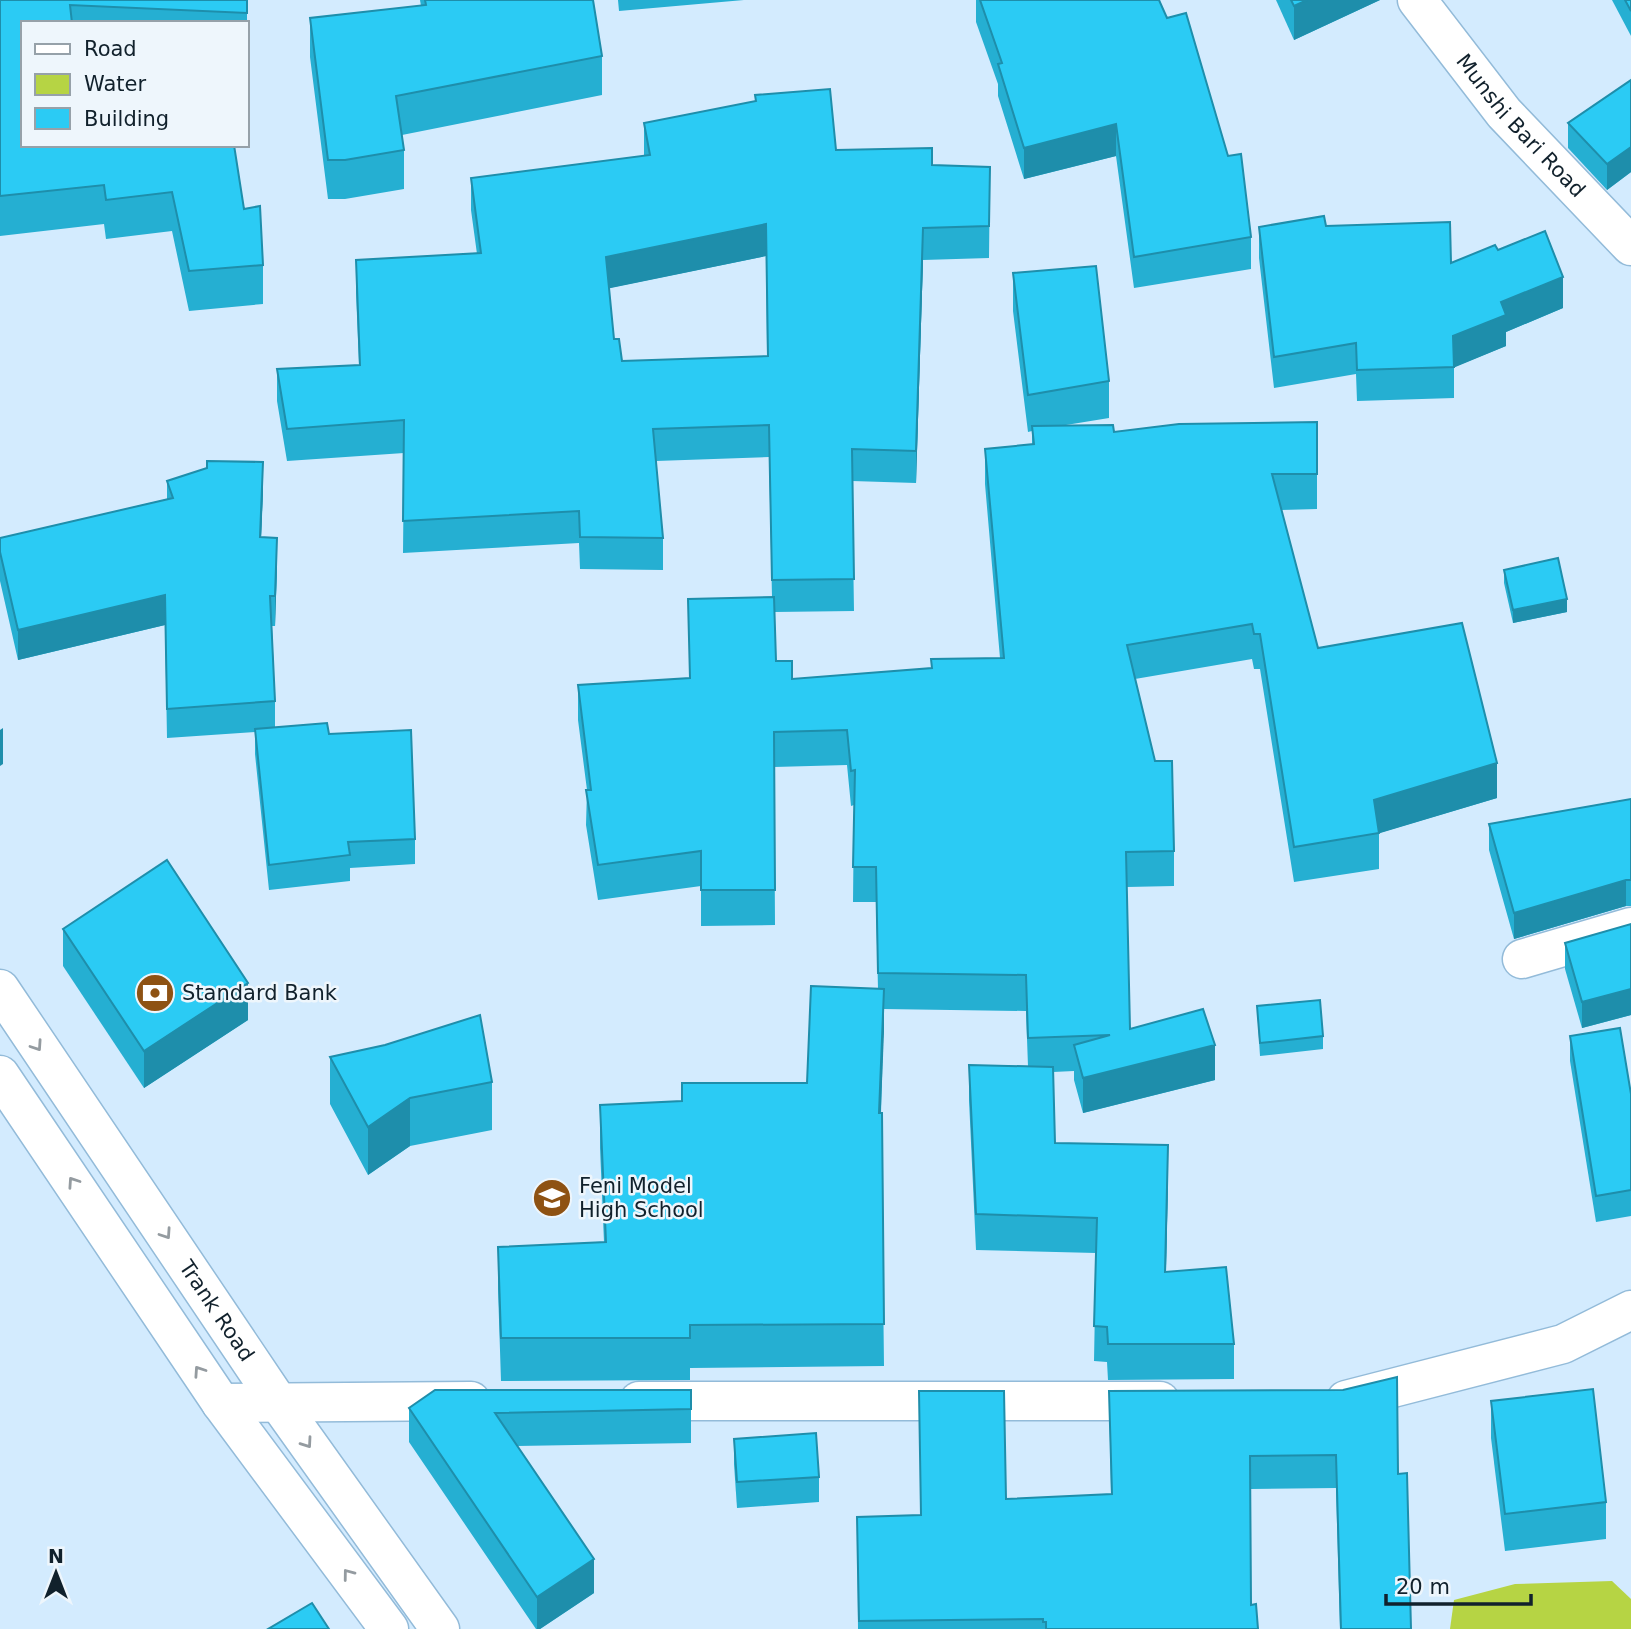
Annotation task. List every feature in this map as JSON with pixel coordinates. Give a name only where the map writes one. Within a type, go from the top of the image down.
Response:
[{"type":"street","name":"Munshi Bari Road","points":[[1417,0],[1504,113],[1631,246]]},
{"type":"street","points":[[1522,959],[1631,927]]},
{"type":"street","name":"Trank Road","points":[[0,989],[278,1402],[440,1629]]},
{"type":"street","points":[[0,1075],[221,1403],[389,1629]]},
{"type":"street","points":[[1315,1401],[1343,1401],[1563,1344],[1631,1310]]},
{"type":"street","points":[[221,1403],[510,1401]]},
{"type":"street","points":[[607,1401],[1190,1401]]},
{"type":"water","points":[[1612,1581],[1631,1599],[1631,1629],[1450,1629],[1454,1600],[1515,1584]]},
{"type":"building","points":[[0,0],[247,0],[247,13],[70,5],[72,21],[21,21],[21,147],[234,147],[244,209],[260,206],[263,265],[189,271],[172,192],[106,200],[104,185],[0,196]]},
{"type":"building","points":[[425,0],[593,0],[602,56],[396,96],[404,150],[345,160],[328,160],[310,18],[426,5]]},
{"type":"building","points":[[980,0],[1159,0],[1167,18],[1186,13],[1228,156],[1241,154],[1251,237],[1134,257],[1116,124],[1024,148],[998,64],[1002,63]]},
{"type":"building","points":[[1291,0],[1307,0],[1294,6]]},
{"type":"building","points":[[1625,0],[1631,0],[1631,11]]},
{"type":"building","points":[[1631,80],[1631,147],[1607,164],[1568,123]]},
{"type":"building","points":[[830,89],[836,150],[932,148],[932,165],[990,167],[989,226],[923,228],[916,451],[852,449],[854,579],[772,580],[769,425],[653,429],[663,538],[580,537],[579,511],[403,521],[404,420],[287,429],[277,369],[360,365],[356,260],[481,253],[471,178],[650,155],[644,123],[756,101],[755,95]],"holes":[[[766,224],[768,356],[622,361],[619,339],[614,339],[606,257]]]},
{"type":"building","points":[[1324,216],[1326,226],[1450,222],[1451,263],[1495,245],[1498,250],[1545,231],[1563,277],[1501,302],[1506,315],[1453,336],[1454,367],[1357,370],[1356,343],[1274,357],[1259,227]]},
{"type":"building","points":[[1096,266],[1109,381],[1028,395],[1013,273]]},
{"type":"building","points":[[1317,422],[1317,474],[1272,474],[1318,648],[1462,623],[1497,763],[1374,800],[1379,833],[1294,847],[1260,634],[1254,634],[1252,624],[1127,645],[1155,761],[1172,761],[1174,851],[1126,852],[1130,1029],[1203,1009],[1215,1045],[1083,1078],[1074,1045],[1110,1035],[1028,1038],[1026,975],[878,973],[876,867],[853,867],[855,770],[851,771],[847,730],[774,732],[775,890],[701,890],[701,851],[598,865],[586,790],[591,790],[578,685],[690,678],[688,599],[774,597],[776,661],[792,661],[792,679],[932,668],[931,659],[1004,658],[985,449],[1034,444],[1032,426],[1113,425],[1114,432],[1179,424]]},
{"type":"building","points":[[207,461],[263,462],[260,537],[277,538],[275,596],[270,596],[275,701],[167,709],[165,595],[18,630],[0,552],[0,538],[173,498],[167,481],[207,468]]},
{"type":"building","points":[[1558,558],[1567,599],[1513,610],[1504,570]]},
{"type":"building","points":[[327,723],[329,734],[411,730],[415,839],[348,842],[350,855],[269,865],[255,729]]},
{"type":"building","points":[[1631,799],[1631,880],[1514,913],[1489,824]]},
{"type":"building","name":"Standard Bank","points":[[167,860],[248,983],[144,1051],[63,929]]},
{"type":"building","points":[[1631,924],[1631,989],[1582,1002],[1565,943]]},
{"type":"building","points":[[811,986],[884,989],[879,1113],[882,1113],[884,1324],[690,1325],[690,1338],[501,1338],[498,1247],[606,1242],[600,1105],[682,1101],[682,1083],[807,1083]]},
{"type":"building","points":[[1320,1000],[1323,1036],[1260,1043],[1257,1006]]},
{"type":"building","points":[[480,1015],[492,1082],[410,1098],[368,1127],[330,1057],[385,1045]]},
{"type":"building","points":[[1620,1028],[1631,1094],[1631,1190],[1596,1196],[1570,1036]]},
{"type":"building","points":[[969,1065],[1053,1067],[1055,1143],[1168,1145],[1165,1272],[1226,1267],[1234,1344],[1108,1344],[1107,1327],[1094,1326],[1097,1218],[976,1214]]},
{"type":"building","points":[[1397,1377],[1398,1474],[1407,1473],[1411,1629],[1341,1629],[1336,1455],[1250,1456],[1251,1605],[1256,1604],[1258,1629],[1046,1629],[1043,1619],[859,1621],[857,1517],[921,1515],[919,1391],[1004,1391],[1006,1499],[1112,1494],[1109,1391],[1343,1390]]},
{"type":"building","points":[[1593,1389],[1606,1502],[1505,1514],[1491,1401]]},
{"type":"building","points":[[435,1390],[691,1390],[691,1409],[495,1413],[594,1559],[537,1597],[409,1408]]},
{"type":"building","points":[[816,1433],[819,1477],[737,1482],[734,1439]]},
{"type":"building","points":[[312,1603],[329,1629],[268,1629]]},
{"type":"place","name":"Standard Bank","points":[[155,993]]},
{"type":"place","name":"Feni Model High School","points":[[552,1198]]}]
